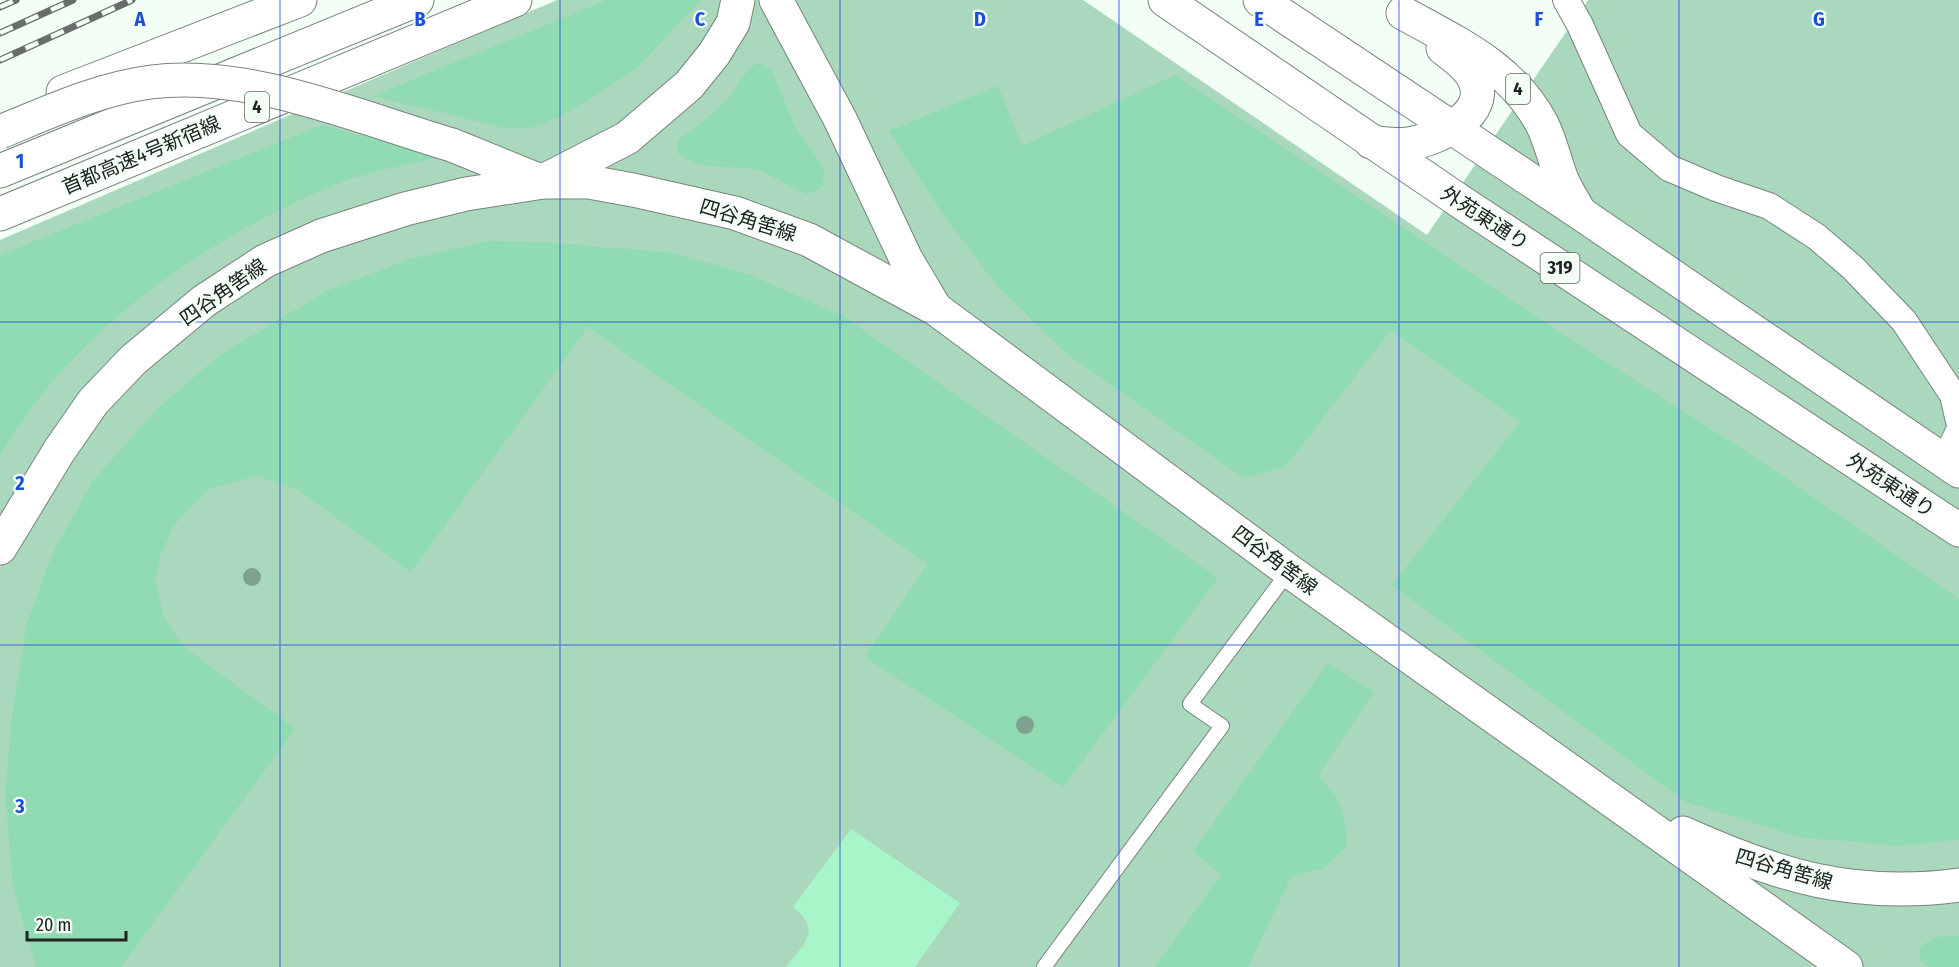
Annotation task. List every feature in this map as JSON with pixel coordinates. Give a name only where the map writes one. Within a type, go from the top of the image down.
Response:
[{"type":"main road","points":[[0,117],[300,0]]},
{"type":"main road","name":"首都高速4号新宿線","points":[[0,171],[417,0]]},
{"type":"main road","name":"首都高速4号新宿線","points":[[0,214],[514,0]]},
{"type":"main road","name":"四谷角筈線","points":[[543,182],[627,138],[689,85],[714,54],[733,23],[738,0]]},
{"type":"main road","name":"四谷角筈線","points":[[776,0],[840,119],[906,259],[936,309]]},
{"type":"main road","name":"外苑東通り","points":[[1165,0],[1371,142],[1959,530]]},
{"type":"main road","points":[[1260,0],[1580,213],[1952,466]]},
{"type":"main road","name":"4","points":[[1371,142],[1407,144],[1452,129],[1472,109],[1478,92],[1474,77],[1464,66],[1395,7]]},
{"type":"main road","name":"4","points":[[1395,7],[1479,54],[1509,77],[1543,126],[1563,181],[1580,213]]},
{"type":"main road","points":[[0,132],[62,106],[106,92],[151,82],[194,81],[244,86],[296,98],[452,145],[543,182]]},
{"type":"main road","name":"四谷角筈線","points":[[0,548],[59,451],[93,402],[133,360],[204,301],[265,261],[321,236],[405,209],[466,194],[543,182],[589,182],[735,213],[809,240],[936,309],[1289,571],[1846,967]]},
{"type":"main road","name":"四谷角筈線","points":[[1619,804],[1748,862],[1822,883],[1883,889],[1959,885]]},
{"type":"street","points":[[1566,0],[1580,25],[1629,134],[1669,168],[1716,188],[1768,206],[1817,237],[1853,268],[1904,321],[1953,395],[1959,421]]},
{"type":"street","points":[[1952,466],[1959,431]]},
{"type":"lane","points":[[1044,967],[1222,726],[1190,704],[1289,571]]},
{"type":"shaded area","points":[[557,0],[1083,0],[1427,235],[1588,0],[1959,0],[1959,967],[0,967],[0,240]]},
{"type":"shaded area","points":[[607,0],[701,0],[636,69],[577,107],[539,126],[510,129],[373,96]]},
{"type":"shaded area","points":[[757,63],[771,69],[795,127],[825,171],[822,187],[808,194],[753,169],[703,165],[677,152],[678,140],[718,109],[748,70]]},
{"type":"shaded area","points":[[1175,75],[1564,335],[1764,463],[1959,599],[1959,840],[1898,846],[1799,837],[1686,802],[1392,585],[1520,422],[1391,330],[1286,466],[1244,478],[1067,354],[998,287],[942,213],[889,131],[998,86],[1022,146]]},
{"type":"shaded area","points":[[322,125],[442,156],[341,182],[291,204],[194,259],[104,328],[65,368],[30,410],[0,456],[0,255]]},
{"type":"shaded area","points":[[489,241],[556,243],[671,253],[751,275],[843,316],[1218,578],[1063,787],[865,657],[928,564],[588,327],[411,572],[297,489],[256,476],[209,489],[174,525],[160,556],[155,582],[164,617],[183,646],[295,729],[121,967],[36,967],[13,887],[5,793],[13,708],[27,623],[52,555],[92,482],[157,409],[220,355],[327,291],[410,259]]},
{"type":"shaded area","points":[[1328,663],[1374,692],[1318,775],[1341,807],[1347,846],[1324,868],[1291,877],[1248,967],[1155,967],[1221,875],[1193,851]]},
{"type":"shaded area","points":[[851,829],[960,903],[915,967],[786,967],[804,944],[809,930],[802,915],[793,907]]},
{"type":"shaded area","points":[[1959,936],[1959,967],[1930,967],[1920,960],[1920,947],[1935,937]]},
{"type":"railway","points":[[0,7],[16,0]]},
{"type":"railway","points":[[0,33],[73,0]]},
{"type":"railway","points":[[0,60],[132,0]]}]
